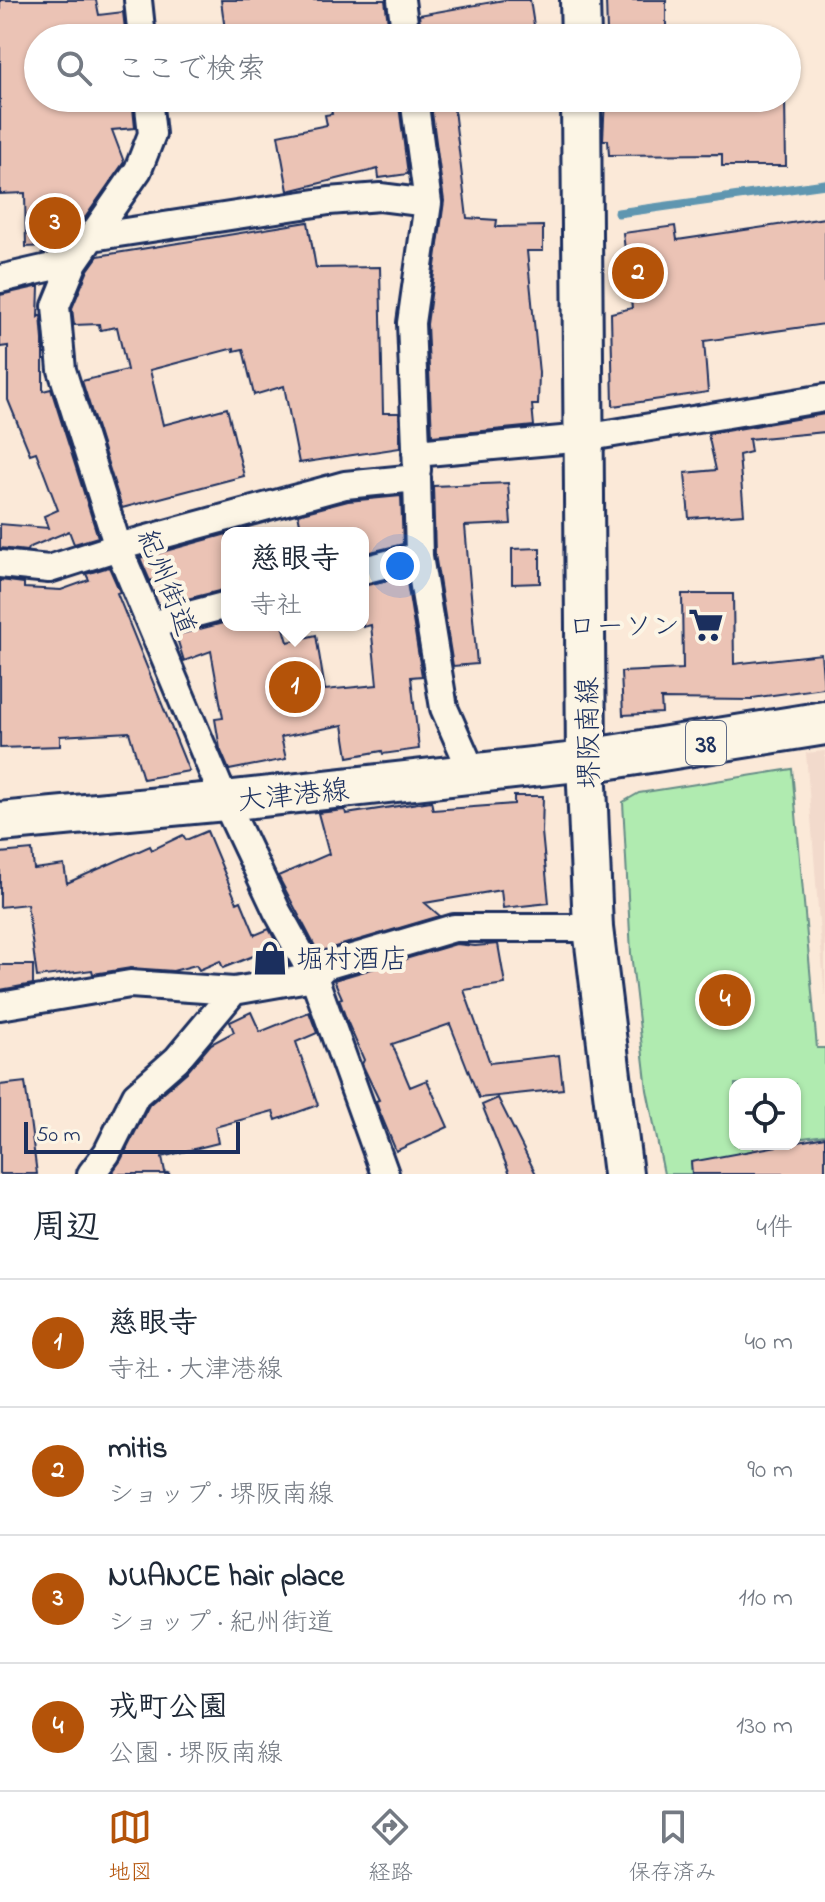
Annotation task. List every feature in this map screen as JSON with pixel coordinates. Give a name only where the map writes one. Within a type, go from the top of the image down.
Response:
[{"type":"main road","points":[[580,0],[581,24]]},
{"type":"main road","name":"堺阪南線","points":[[581,112],[586,761],[593,928],[623,1174]]},
{"type":"main road","name":"38","points":[[586,761],[825,723]]},
{"type":"main road","name":"大津港線","points":[[0,822],[225,801],[586,761]]},
{"type":"street","points":[[138,0],[141,24]]},
{"type":"street","points":[[401,0],[404,24]]},
{"type":"street","name":"紀州街道","points":[[150,112],[152,134],[138,170],[74,262],[56,306],[62,370],[118,547],[225,801],[277,911],[314,977],[385,1174]]},
{"type":"street","points":[[416,112],[428,203],[411,323],[419,556],[444,708],[473,774]]},
{"type":"street","points":[[92,237],[329,201],[380,197],[428,203]]},
{"type":"street","points":[[0,279],[74,262]]},
{"type":"street","points":[[0,564],[49,569],[118,547],[417,465],[825,398]]},
{"type":"street","points":[[369,568],[419,556]]},
{"type":"street","points":[[151,625],[221,607]]},
{"type":"street","points":[[0,1006],[130,984],[234,991],[314,977],[325,966],[454,928],[593,928]]},
{"type":"street","points":[[91,1174],[107,1153],[136,1095],[177,1059],[234,991]]},
{"type":"shaded area","points":[[825,751],[825,999],[806,753]]},
{"type":"green space","points":[[792,769],[817,1048],[825,1048],[825,1135],[801,1138],[801,1078],[729,1078],[729,1150],[753,1150],[755,1174],[664,1174],[647,1090],[631,953],[623,802],[639,793]]},
{"type":"building","points":[[0,0],[96,0],[99,15],[123,12],[124,24],[24,24],[24,112],[133,112],[135,128],[112,130],[124,162],[66,245],[26,247],[25,193],[0,194]]},
{"type":"building","points":[[221,0],[385,0],[388,24],[224,24]]},
{"type":"building","points":[[504,0],[530,0],[534,24],[420,24],[419,15]]},
{"type":"building","points":[[606,0],[666,0],[666,24],[607,24]]},
{"type":"building","points":[[400,112],[408,174],[379,178],[378,169],[288,191],[278,135],[327,125],[325,115]]},
{"type":"building","points":[[432,112],[454,112],[467,218],[497,220],[496,227],[543,226],[543,251],[527,251],[539,373],[538,405],[532,405],[534,426],[432,436],[427,324],[444,201]]},
{"type":"building","points":[[604,112],[785,112],[786,166],[722,166],[722,154],[609,155],[608,140],[603,140]]},
{"type":"building","points":[[825,218],[825,324],[704,341],[708,392],[613,406],[611,313],[632,308],[623,233],[675,226],[677,240]]},
{"type":"building","points":[[308,222],[316,268],[380,267],[383,413],[399,413],[400,448],[299,463],[284,386],[254,395],[243,349],[234,351],[234,348],[150,370],[163,425],[227,408],[244,476],[122,508],[82,381],[127,370],[117,327],[100,330],[99,324],[74,325],[72,308],[88,270],[98,256]]},
{"type":"building","points":[[39,287],[38,317],[41,315],[43,340],[43,391],[51,389],[98,537],[74,544],[69,531],[27,551],[0,548],[0,524],[48,528],[44,516],[58,510],[36,452],[30,454],[8,400],[8,346],[0,347],[0,295]]},
{"type":"building","points":[[825,414],[825,432],[749,439],[751,452],[739,455],[744,514],[689,518],[685,473],[716,470],[708,434]]},
{"type":"building","points":[[508,483],[511,524],[465,526],[477,664],[453,666],[435,554],[433,486]]},
{"type":"building","points":[[401,496],[403,544],[369,552],[369,527],[301,527],[298,514],[348,501]]},
{"type":"building","points":[[221,536],[221,590],[167,604],[160,578],[150,581],[140,558]]},
{"type":"building","points":[[540,548],[540,583],[512,584],[512,549]]},
{"type":"building","points":[[109,567],[189,771],[143,779],[129,732],[60,736],[60,746],[0,748],[0,580],[24,583],[24,588],[61,590],[89,580],[86,574]]},
{"type":"building","points":[[406,576],[422,676],[411,677],[419,749],[348,757],[343,725],[281,737],[286,759],[229,770],[220,749],[215,719],[223,718],[211,651],[184,661],[176,635],[221,624],[221,631],[285,631],[288,642],[316,635],[325,690],[377,685],[369,626],[369,585]]},
{"type":"building","points":[[682,594],[733,594],[734,664],[821,654],[824,688],[752,700],[661,699],[662,713],[623,715],[621,672],[683,669]]},
{"type":"building","points":[[514,796],[543,796],[542,832],[549,903],[503,908],[501,890],[425,903],[440,916],[318,952],[278,876],[329,854],[318,813],[345,810],[346,814],[431,801],[433,810],[514,804]]},
{"type":"building","points":[[207,831],[237,903],[241,901],[255,935],[269,929],[289,965],[259,970],[253,956],[223,968],[220,961],[199,970],[196,965],[173,971],[131,968],[37,977],[27,904],[0,907],[0,853],[32,850],[34,869],[64,865],[67,883],[150,846],[152,850],[183,835],[186,840]]},
{"type":"building","points":[[456,944],[498,944],[505,984],[464,990],[490,1063],[559,1055],[563,1089],[479,1098],[450,1024],[392,1044],[410,1087],[427,1080],[448,1127],[396,1151],[334,980]]},
{"type":"building","points":[[0,965],[33,965],[33,984],[0,990]]},
{"type":"building","points":[[251,1012],[260,1032],[309,1012],[317,1033],[296,1042],[318,1105],[276,1120],[273,1111],[215,1127],[218,1143],[162,1157],[165,1172],[170,1174],[111,1174],[149,1105],[188,1071],[211,1044],[234,1032],[230,1022]]},
{"type":"building","points":[[25,1082],[37,1174],[0,1174],[0,1085]]},
{"type":"building","points":[[498,1098],[536,1174],[510,1174],[482,1105]]},
{"type":"building","points":[[825,1137],[825,1174],[692,1174],[691,1162],[755,1150],[801,1150],[801,1141]]},
{"type":"waterway","points":[[618,213],[825,184]]},
{"type":"place","name":"NUANCE hair place","points":[[55,223]]},
{"type":"place","name":"mitis","points":[[638,273]]},
{"type":"place","name":"ローソン","points":[[706,625]]},
{"type":"place","name":"慈眼寺","points":[[295,687]]},
{"type":"place","name":"堀村酒店","points":[[270,958]]},
{"type":"place","name":"戎町公園","points":[[725,1000]]}]
